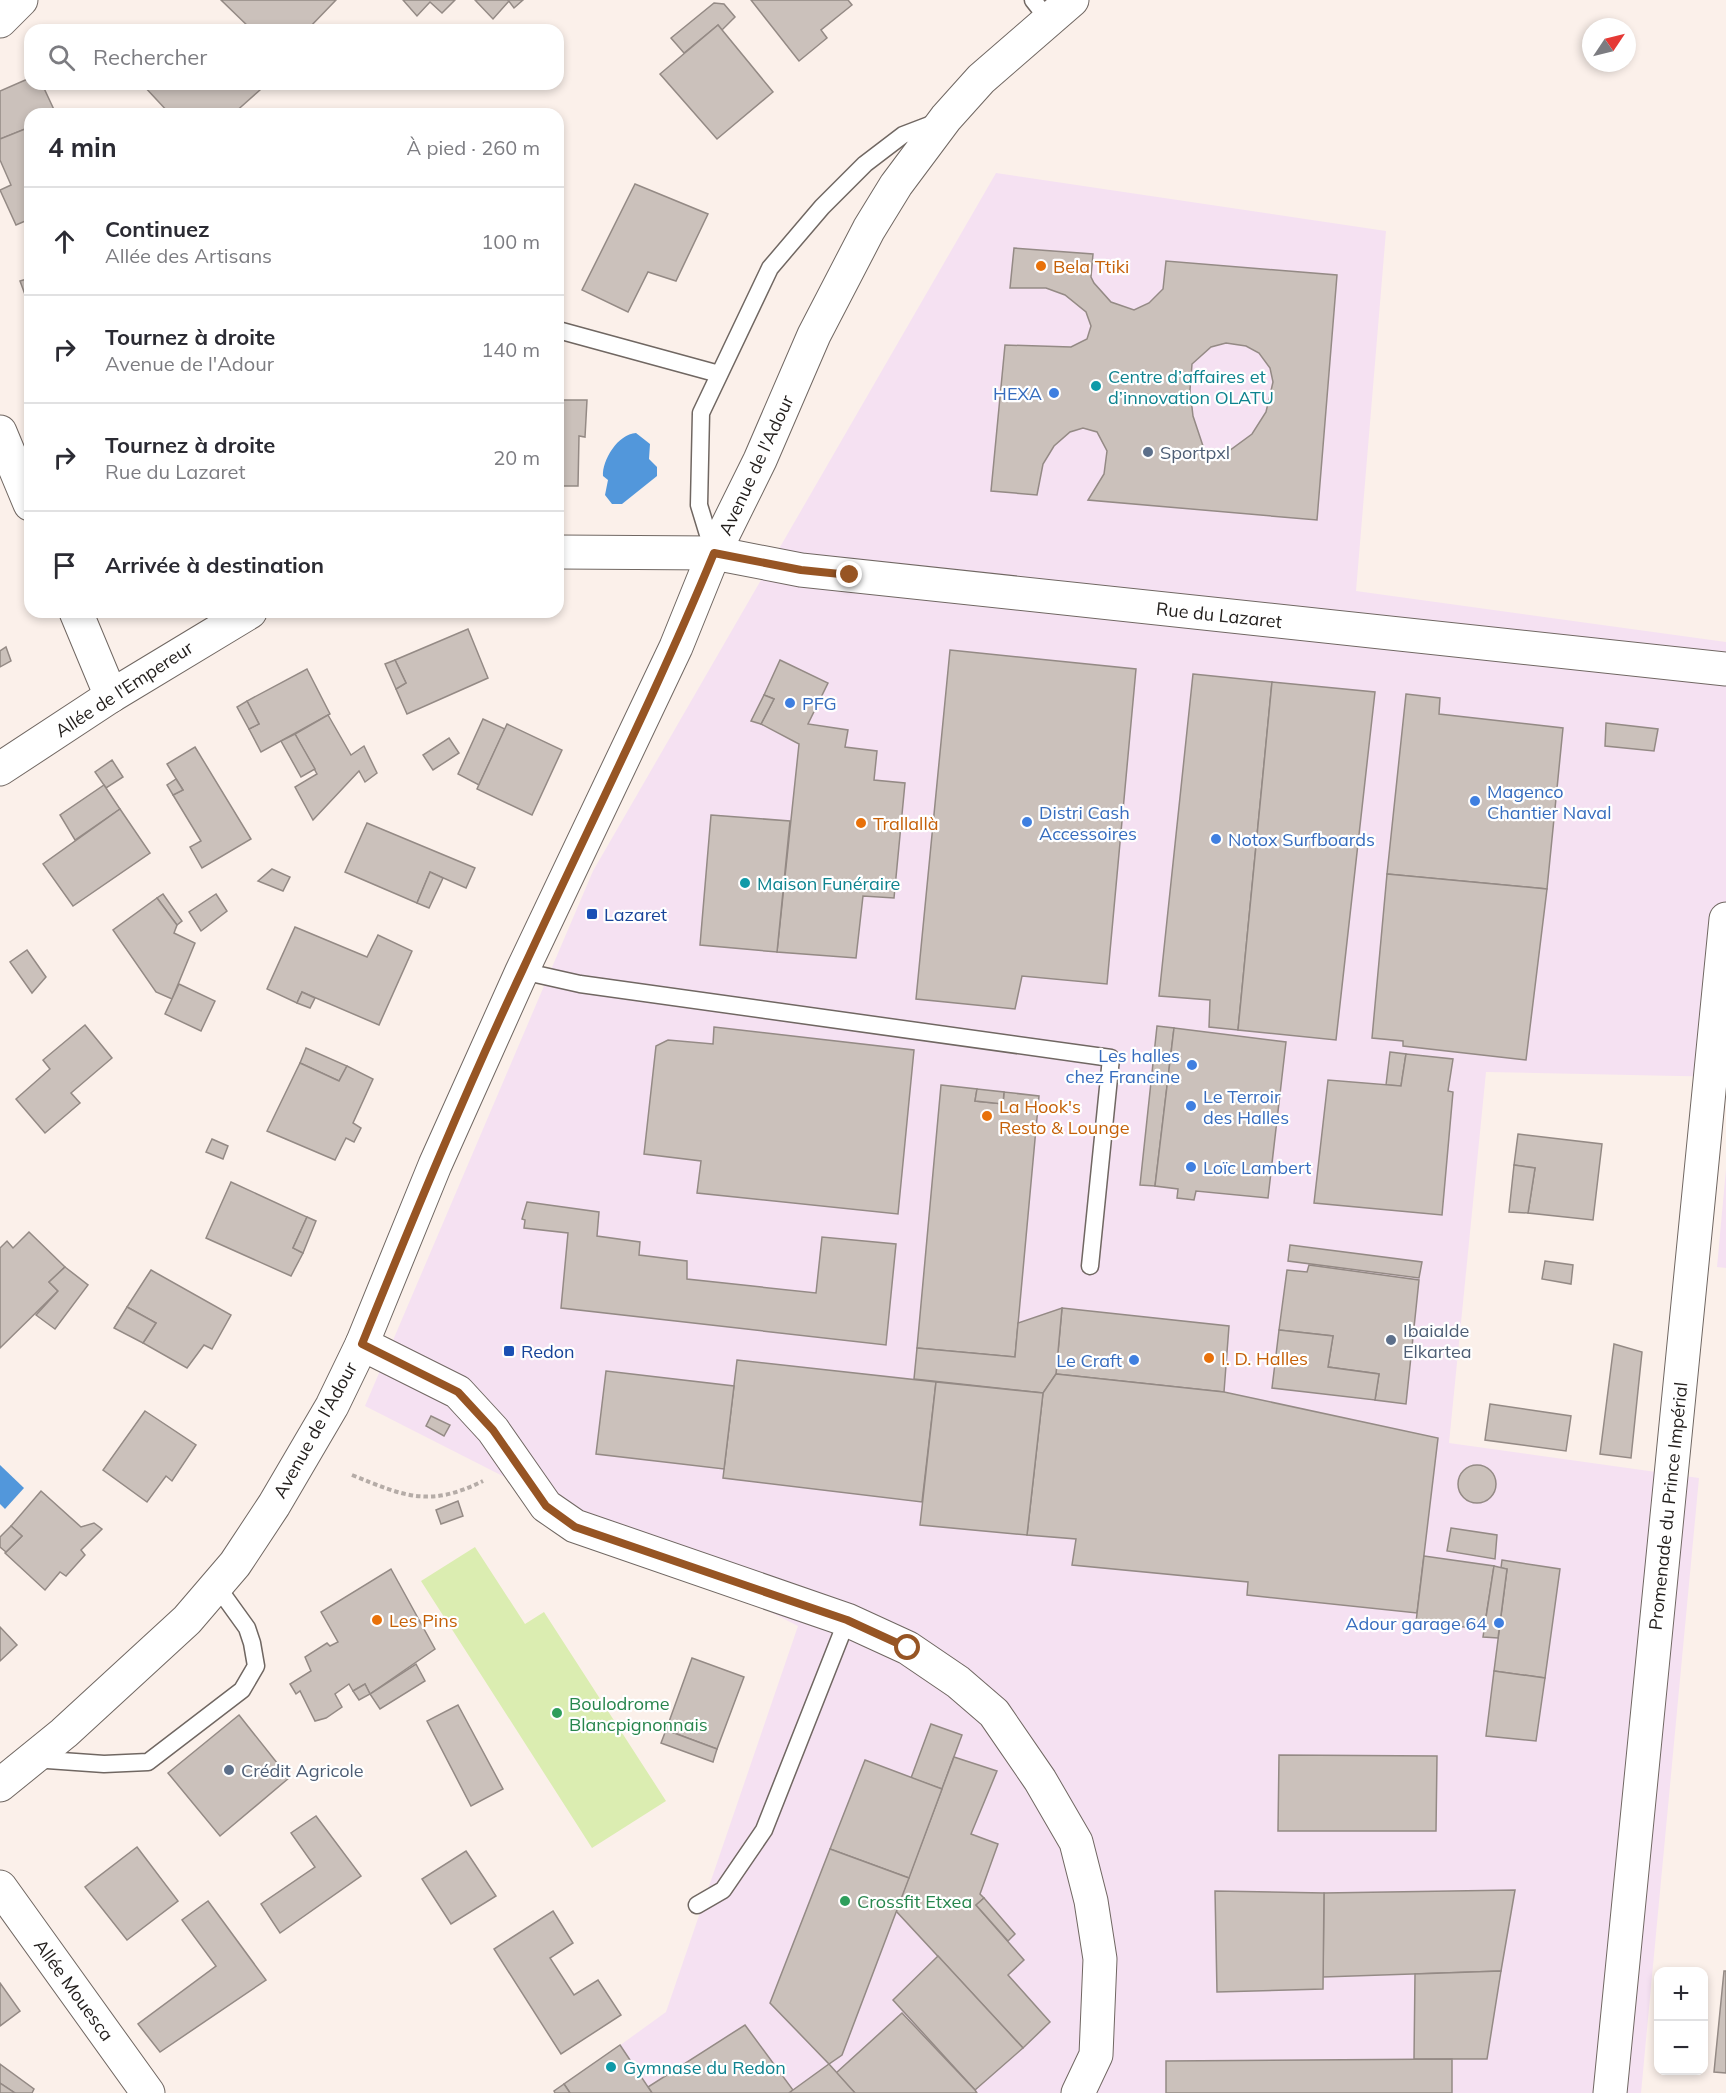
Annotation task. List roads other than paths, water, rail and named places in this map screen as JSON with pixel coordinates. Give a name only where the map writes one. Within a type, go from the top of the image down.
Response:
[{"type":"street","points":[[0,21],[21,0]]},
{"type":"street","name":"Avenue de l'Adour","points":[[0,1785],[145,1661],[216,1586],[235,1564],[274,1504],[332,1406],[362,1344],[435,1165],[522,971],[676,647],[714,553],[760,460],[814,335],[869,229],[896,185],[946,118],[1051,6]]},
{"type":"street","points":[[0,432],[24,490]]},
{"type":"street","points":[[564,552],[714,553]]},
{"type":"street","name":"Rue du Lazaret","points":[[714,553],[801,570],[1726,669]]},
{"type":"street","points":[[78,618],[111,696]]},
{"type":"street","name":"Allée de l'Empereur","points":[[0,769],[111,696],[240,618]]},
{"type":"street","name":"Promenade du Prince Impérial","points":[[1610,2093],[1726,919]]},
{"type":"street","points":[[362,1344],[458,1392],[493,1430],[546,1506],[575,1527],[847,1620],[908,1648],[958,1682],[994,1713],[1040,1780],[1076,1842],[1091,1901],[1100,1959],[1095,2055],[1078,2093]]},
{"type":"street","name":"Allée Mouesca","points":[[0,1887],[148,2093]]},
{"type":"lane","points":[[714,553],[699,505],[702,413],[770,268],[822,207],[864,164],[903,135],[946,118]]},
{"type":"lane","points":[[564,332],[719,374]]},
{"type":"lane","points":[[522,971],[580,984],[1111,1058],[1090,1266]]},
{"type":"lane","points":[[32,1759],[104,1764],[148,1762],[242,1690],[255,1666],[252,1643],[247,1628],[216,1586]]},
{"type":"lane","points":[[696,1905],[723,1890],[764,1830],[847,1620]]},
{"type":"water","points":[[636,433],[650,444],[649,459],[657,467],[657,476],[622,504],[612,504],[605,495],[608,480],[603,476],[605,463],[617,443],[629,434]]},
{"type":"water","points":[[0,1465],[24,1488],[5,1509],[0,1504]]},
{"type":"place","name":"Bela Ttiki","points":[[1041,266]]},
{"type":"place","name":"Centre d’affaires et d’innovation OLATU","points":[[1096,386]]},
{"type":"place","name":"HEXA","points":[[1054,393]]},
{"type":"place","name":"Sportpxl","points":[[1148,452]]},
{"type":"place","name":"PFG","points":[[790,703]]},
{"type":"place","name":"Magenco Chantier Naval","points":[[1475,801]]},
{"type":"place","name":"Distri Cash Accessoires","points":[[1027,822]]},
{"type":"place","name":"Trallallà","points":[[861,823]]},
{"type":"place","name":"Notox Surfboards","points":[[1216,839]]},
{"type":"place","name":"Maison Funéraire","points":[[745,883]]},
{"type":"place","name":"Lazaret","points":[[592,914]]},
{"type":"place","name":"Les halles chez Francine","points":[[1192,1065]]},
{"type":"place","name":"Le Terroir des Halles","points":[[1191,1106]]},
{"type":"place","name":"La Hook's Resto & Lounge","points":[[987,1116]]},
{"type":"place","name":"Loïc Lambert","points":[[1191,1167]]},
{"type":"place","name":"Ibaialde Elkartea","points":[[1391,1340]]},
{"type":"place","name":"Redon","points":[[509,1351]]},
{"type":"place","name":"I. D. Halles","points":[[1209,1358]]},
{"type":"place","name":"Le Craft","points":[[1134,1360]]},
{"type":"place","name":"Les Pins","points":[[377,1620]]},
{"type":"place","name":"Adour garage 64","points":[[1499,1623]]},
{"type":"place","name":"Boulodrome Blancpignonnais","points":[[557,1713]]},
{"type":"place","name":"Crédit Agricole","points":[[229,1770]]},
{"type":"place","name":"Crossfit Etxea","points":[[845,1901]]},
{"type":"place","name":"Gymnase du Redon","points":[[611,2067]]}]
